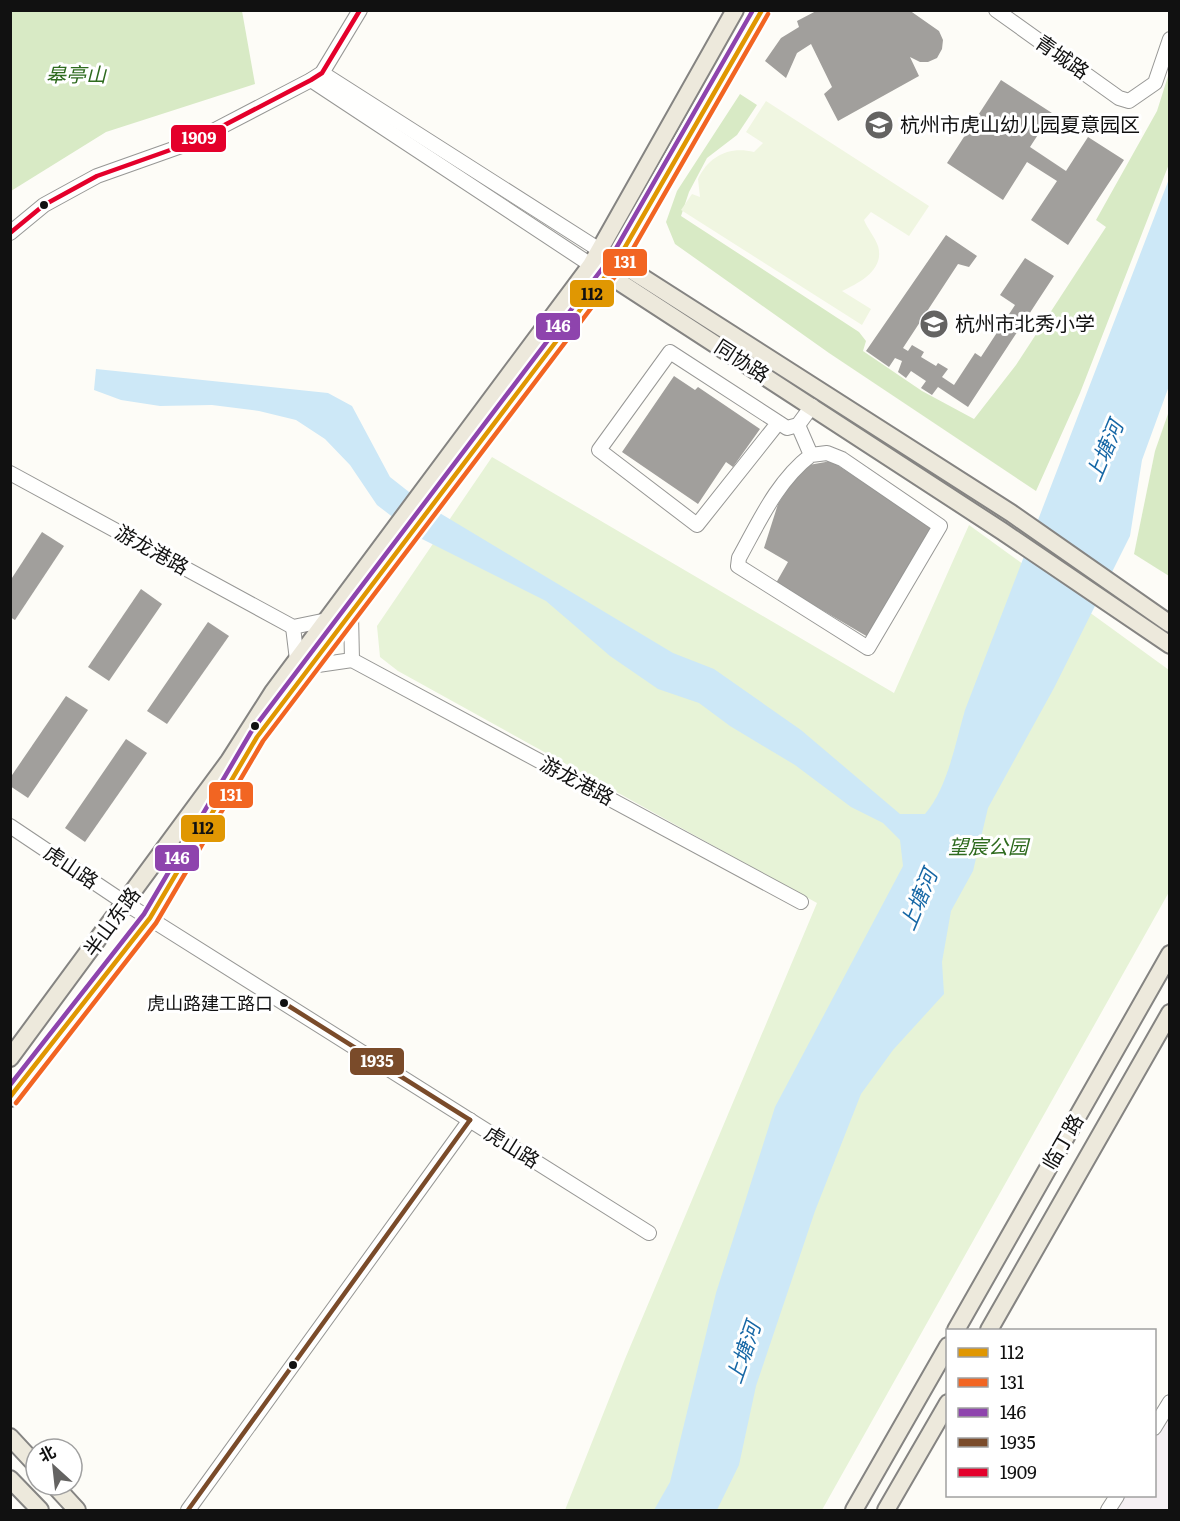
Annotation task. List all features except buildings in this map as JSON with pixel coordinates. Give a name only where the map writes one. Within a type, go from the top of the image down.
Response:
[{"type":"main road","name":"半山东路","points":[[605,266],[598,249],[735,10]]},
{"type":"main road","name":"半山东路","points":[[10,1098],[150,918],[257,737],[304,663],[327,620],[404,531],[605,266],[762,10]]},
{"type":"main road","name":"同协路","points":[[605,266],[1002,531],[1149,621],[1170,624]]},
{"type":"main road","name":"同协路","points":[[605,266],[1011,513],[1149,621],[1170,645]]},
{"type":"main road","name":"半山东路","points":[[10,1058],[229,761],[250,725],[351,614],[404,531]]},
{"type":"main road","name":"临丁路","points":[[957,1329],[1170,954]]},
{"type":"main road","name":"临丁路","points":[[990,1329],[1170,1013]]},
{"type":"main road","points":[[854,1510],[946,1349]]},
{"type":"main road","points":[[886,1510],[946,1406]]},
{"type":"main road","points":[[10,1437],[24,1452]]},
{"type":"main road","points":[[10,1479],[40,1510]]},
{"type":"main road","points":[[65,1497],[77,1510]]},
{"type":"street","points":[[10,233],[44,205],[88,181],[190,143],[317,77],[360,10]]},
{"type":"street","name":"青城路","points":[[996,10],[1119,98],[1129,101],[1155,83],[1170,39]]},
{"type":"street","points":[[317,77],[598,249]]},
{"type":"street","name":"同协路","points":[[317,77],[605,266]]},
{"type":"street","points":[[778,423],[698,525],[599,450],[669,352],[787,428],[798,425],[812,406]]},
{"type":"street","points":[[798,425],[811,455]]},
{"type":"street","points":[[827,453],[842,459],[940,526],[868,648],[738,566],[739,558],[776,492],[796,466],[811,455],[827,453]]},
{"type":"street","name":"游龙港路","points":[[10,473],[292,627]]},
{"type":"street","points":[[327,620],[292,627],[304,663],[352,660],[351,614]]},
{"type":"street","name":"游龙港路","points":[[352,660],[801,902]]},
{"type":"street","name":"虎山路","points":[[10,826],[125,903],[649,1233]]},
{"type":"street","points":[[188,1510],[470,1120]]},
{"type":"street","points":[[1156,1426],[1170,1402]]},
{"type":"street","points":[[1108,1510],[1116,1497]]},
{"type":"shaded area","points":[[1169,1392],[1169,1510],[1108,1510],[1115,1497],[1156,1497],[1156,1419]]},
{"type":"green space","name":"皋亭山","points":[[11,10],[242,11],[255,84],[106,132],[11,191]]},
{"type":"green space","points":[[1169,73],[1169,164],[1080,393],[1036,491],[829,353],[675,244],[666,222],[677,191],[740,94],[757,105],[737,135],[707,158],[689,192],[681,216],[859,332],[866,341],[863,351],[922,391],[974,419],[1016,365],[1106,227],[1096,220],[1157,111]]},
{"type":"green space","points":[[766,101],[929,206],[909,236],[871,212],[864,220],[878,246],[878,262],[863,280],[842,291],[871,309],[862,325],[681,210],[692,194],[700,197],[698,179],[714,159],[736,150],[754,152],[763,143],[746,132]]},
{"type":"green space","points":[[1169,411],[1169,576],[1134,554],[1155,451]]},
{"type":"green space","name":"望宸公园","points":[[492,457],[894,693],[969,525],[1169,670],[1169,892],[822,1510],[565,1510],[625,1359],[817,903],[398,671],[380,657],[377,626]]},
{"type":"water","name":"上塘河","points":[[1169,179],[1169,386],[1142,460],[1130,536],[1054,688],[988,808],[973,871],[951,911],[942,962],[944,994],[893,1050],[861,1094],[815,1211],[756,1386],[739,1465],[717,1510],[654,1510],[670,1482],[716,1293],[775,1107],[903,866],[900,840],[883,823],[851,807],[795,765],[730,726],[699,703],[658,689],[610,656],[546,601],[420,538],[377,505],[350,465],[325,439],[296,420],[259,411],[212,405],[160,406],[121,400],[94,390],[96,369],[328,393],[352,406],[390,477],[423,503],[673,653],[714,669],[801,730],[900,814],[925,814],[940,791],[945,778],[965,710]]},
{"type":"transit line","name":"1909","points":[[10,233],[44,205],[97,176],[190,143],[322,73],[360,10]]},
{"type":"transit line","name":"146","points":[[10,1085],[144,914],[251,732],[611,257],[753,10]]},
{"type":"transit line","name":"112","points":[[10,1097],[150,918],[257,737],[617,261],[762,10]]},
{"type":"transit line","name":"131","points":[[16,1103],[156,923],[263,741],[623,266],[768,14]]},
{"type":"transit line","name":"1935","points":[[284,1003],[470,1120]]},
{"type":"transit line","name":"1935","points":[[188,1510],[470,1120]]},
{"type":"place","name":"杭州市虎山幼儿园夏意园区","points":[[879,125]]},
{"type":"place","name":"杭州市北秀小学","points":[[934,324]]},
{"type":"place","name":"虎山路建工路口","points":[[284,1003]]}]
